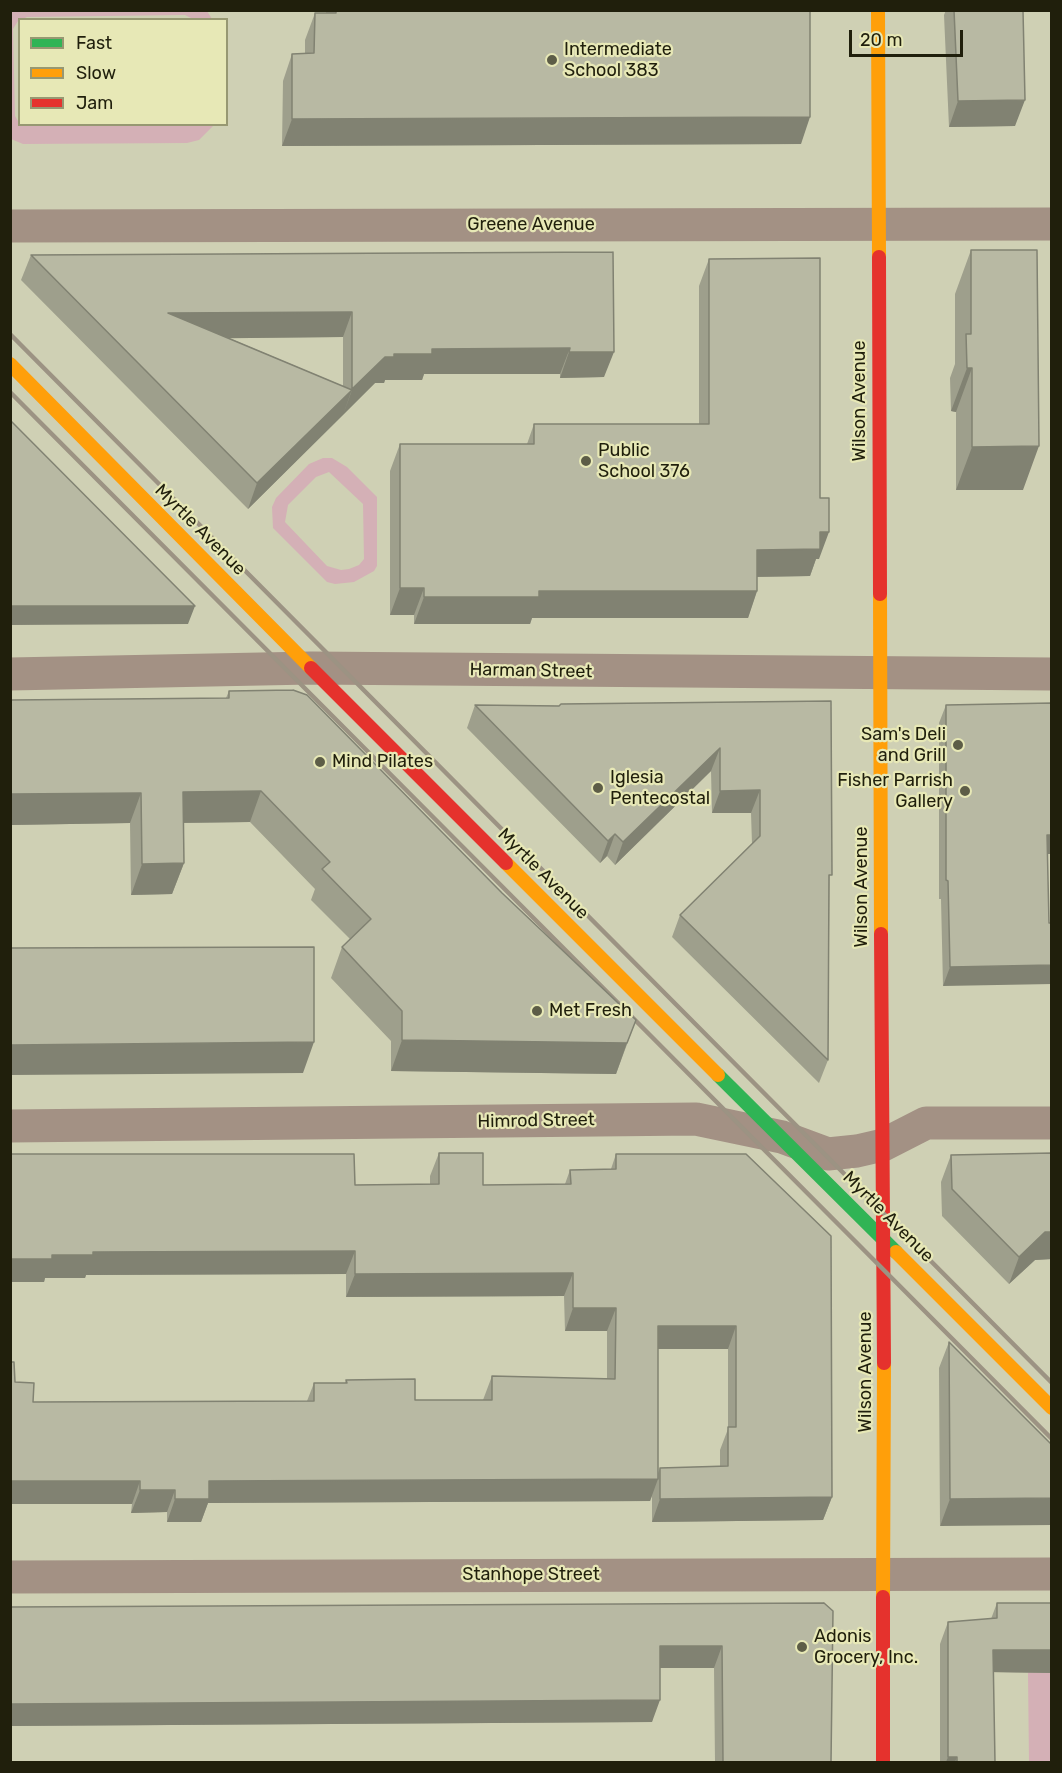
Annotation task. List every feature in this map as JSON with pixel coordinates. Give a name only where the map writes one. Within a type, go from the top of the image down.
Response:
[{"type":"street","name":"Wilson Avenue","points":[[878,10],[879,674],[884,1240],[883,1762]]},
{"type":"street","name":"Greene Avenue","points":[[10,226],[1052,224]]},
{"type":"street","name":"Myrtle Avenue","points":[[10,364],[1052,1408]]},
{"type":"street","name":"Harman Street","points":[[10,674],[311,668],[1052,674]]},
{"type":"street","name":"Himrod Street","points":[[10,1126],[696,1119],[782,1137],[828,1154],[883,1145],[926,1123],[1052,1123]]},
{"type":"street","name":"Stanhope Street","points":[[10,1577],[1052,1574]]},
{"type":"shaded area","points":[[11,11],[207,11],[211,18],[191,18],[185,15],[18,18],[13,29],[15,116],[18,126],[213,126],[199,140],[187,143],[23,144],[11,139]]},
{"type":"shaded area","points":[[323,458],[332,458],[347,467],[377,497],[377,566],[374,571],[354,582],[335,584],[327,582],[273,528],[272,507],[276,498],[309,464]],"holes":[[[329,472],[363,504],[364,559],[359,565],[349,569],[341,570],[327,566],[285,522],[288,505],[316,477]]]},
{"type":"shaded area","points":[[1051,1625],[1051,1762],[1029,1762],[1028,1673]]},
{"type":"building","name":"Intermediate School 383","points":[[336,10],[810,10],[810,117],[292,119],[292,54],[314,53],[315,13],[336,13]]},
{"type":"building","points":[[954,10],[1023,10],[1025,100],[958,101]]},
{"type":"building","points":[[971,250],[1037,250],[1039,446],[972,447],[972,368],[967,368],[966,334],[971,334]]},
{"type":"building","points":[[613,252],[614,352],[569,352],[570,348],[432,349],[432,354],[394,354],[394,357],[385,357],[352,389],[352,312],[168,313],[352,390],[257,483],[31,255]]},
{"type":"building","name":"Public School 376","points":[[820,258],[820,498],[829,498],[829,532],[820,532],[820,549],[757,550],[757,591],[539,591],[539,597],[424,597],[424,588],[400,588],[400,444],[534,444],[534,424],[709,424],[709,259]]},
{"type":"building","points":[[10,420],[195,606],[10,606]]},
{"type":"building","points":[[293,690],[307,695],[502,893],[636,1020],[627,1043],[402,1040],[402,1011],[342,947],[371,919],[322,869],[330,862],[261,791],[183,792],[184,863],[142,864],[141,793],[10,794],[10,700],[229,698],[229,691]]},
{"type":"building","points":[[831,701],[832,875],[829,875],[828,1060],[680,915],[760,836],[760,790],[720,791],[720,748],[623,842],[615,834],[608,841],[475,705],[559,706],[561,704]]},
{"type":"building","points":[[1052,703],[1052,835],[1047,835],[1052,965],[950,967],[948,881],[946,880],[946,705]]},
{"type":"building","points":[[314,947],[314,1042],[10,1045],[10,948]]},
{"type":"building","points":[[439,1153],[483,1153],[483,1185],[571,1184],[570,1170],[616,1169],[616,1154],[746,1154],[831,1236],[832,1497],[660,1499],[660,1468],[728,1466],[728,1427],[736,1427],[736,1326],[658,1326],[658,1479],[209,1481],[209,1499],[175,1499],[175,1490],[140,1490],[140,1481],[10,1481],[10,1362],[14,1362],[15,1382],[34,1383],[33,1402],[314,1401],[314,1383],[415,1379],[415,1400],[492,1400],[492,1376],[615,1379],[616,1308],[573,1308],[573,1273],[355,1274],[355,1251],[93,1252],[93,1255],[52,1255],[52,1259],[10,1259],[10,1154],[354,1154],[355,1185],[439,1184]]},
{"type":"building","points":[[1052,1153],[1052,1232],[1045,1232],[1019,1257],[952,1189],[951,1155]]},
{"type":"building","points":[[949,1342],[1052,1445],[1052,1498],[950,1499]]},
{"type":"building","points":[[824,1603],[833,1611],[831,1762],[723,1762],[722,1646],[660,1646],[660,1700],[10,1704],[10,1607]]},
{"type":"building","points":[[997,1603],[1052,1603],[1052,1650],[993,1650],[995,1762],[957,1762],[957,1757],[948,1757],[948,1622],[997,1618]]},
{"type":"railway","points":[[10,334],[1052,1383]]},
{"type":"railway","points":[[10,392],[1052,1439]]},
{"type":"traffic: fast","points":[[718,1075],[896,1252]]},
{"type":"traffic: slow","points":[[878,10],[879,257]]},
{"type":"traffic: slow","points":[[10,364],[311,668]]},
{"type":"traffic: slow","points":[[880,594],[881,934]]},
{"type":"traffic: slow","points":[[506,863],[718,1075]]},
{"type":"traffic: slow","points":[[896,1252],[1052,1408]]},
{"type":"traffic: slow","points":[[883,1597],[884,1363]]},
{"type":"traffic: jam","points":[[879,257],[880,594]]},
{"type":"traffic: jam","points":[[311,668],[506,863]]},
{"type":"traffic: jam","points":[[881,934],[884,1363]]},
{"type":"traffic: jam","points":[[883,1597],[883,1762]]},
{"type":"place","name":"Intermediate School 383","points":[[552,60]]},
{"type":"place","name":"Public School 376","points":[[586,461]]},
{"type":"place","name":"Sam's Deli and Grill","points":[[958,745]]},
{"type":"place","name":"Mind Pilates","points":[[320,762]]},
{"type":"place","name":"Iglesia Pentecostal","points":[[598,788]]},
{"type":"place","name":"Fisher Parrish Gallery","points":[[965,791]]},
{"type":"place","name":"Met Fresh","points":[[537,1011]]},
{"type":"place","name":"Adonis Grocery, Inc.","points":[[802,1647]]}]
